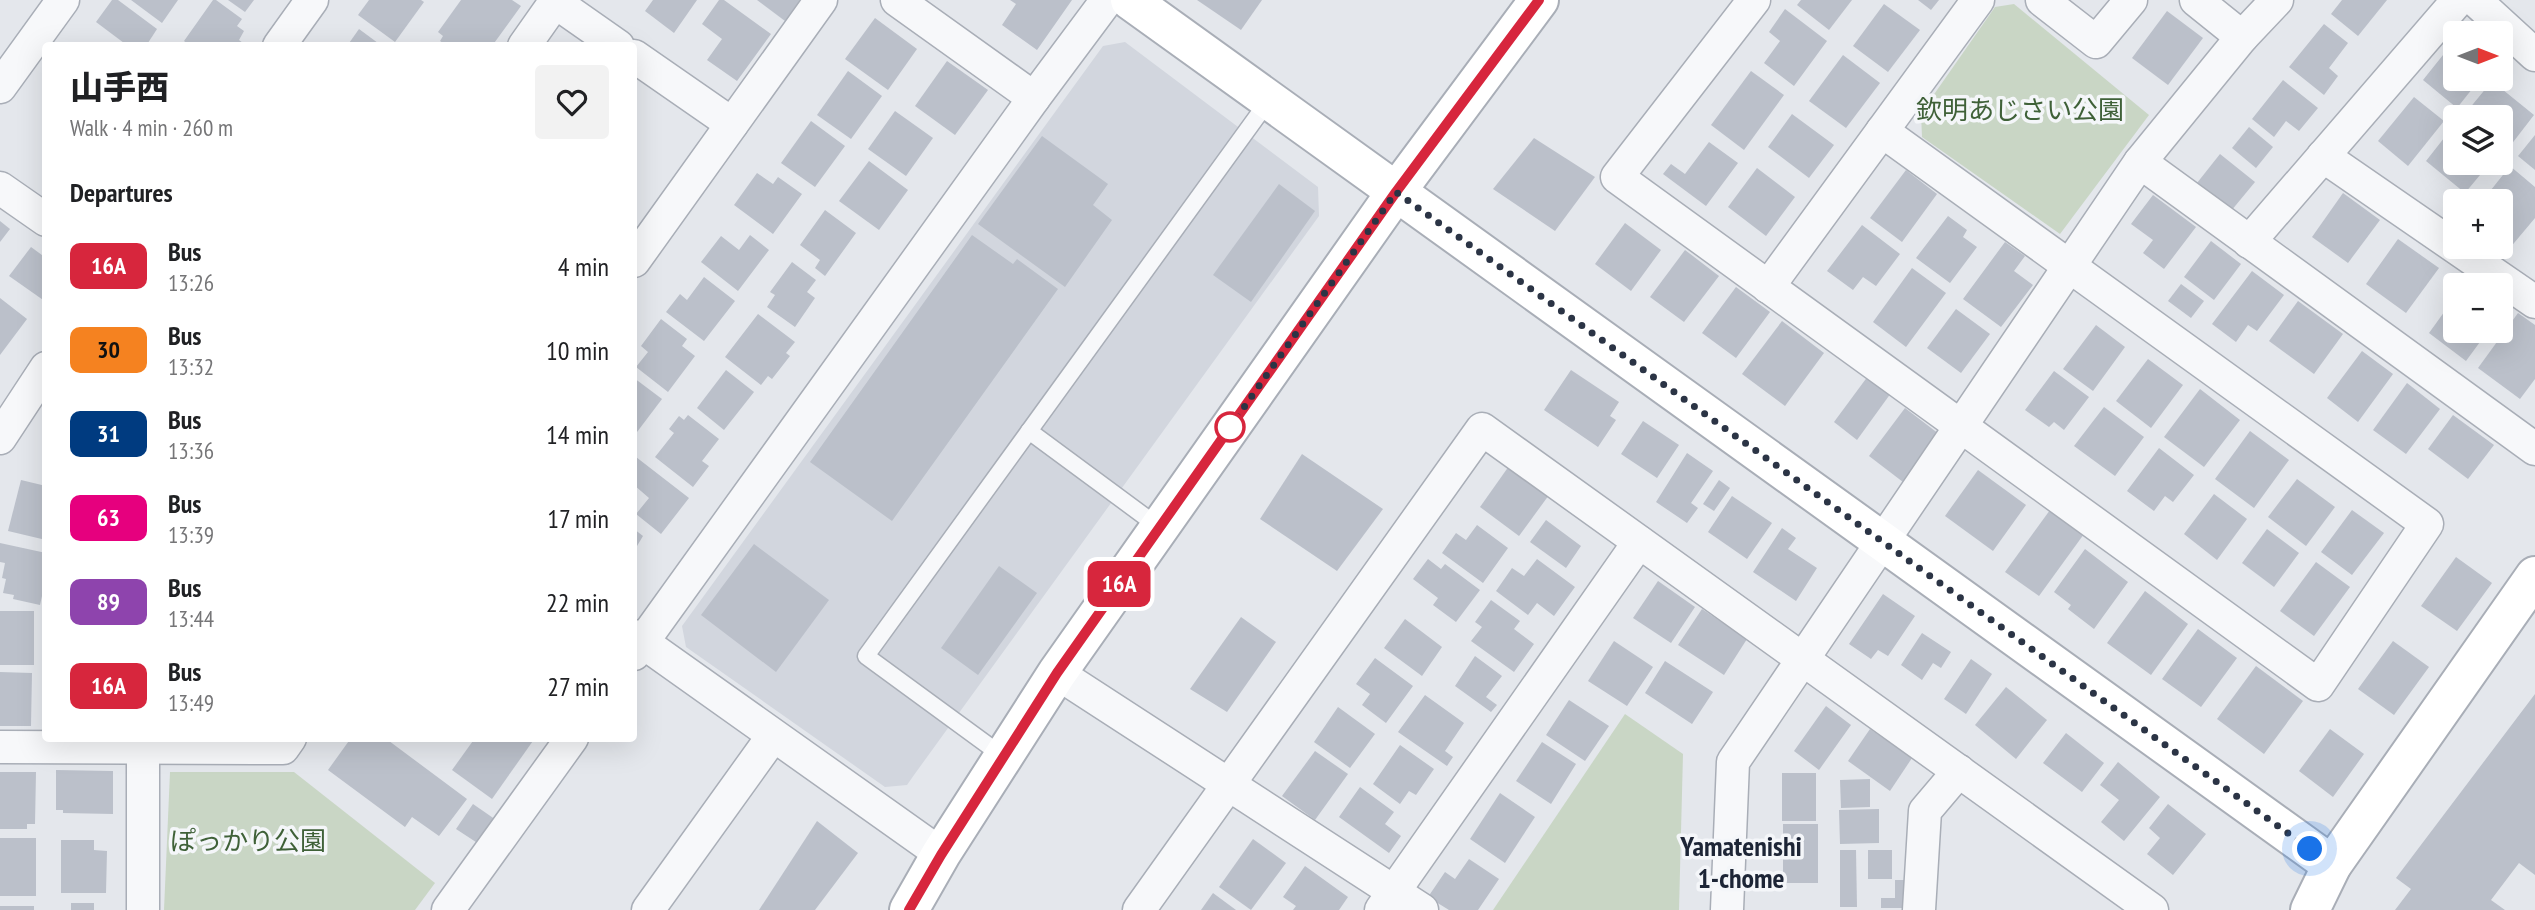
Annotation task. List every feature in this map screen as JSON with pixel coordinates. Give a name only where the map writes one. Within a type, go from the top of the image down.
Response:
[{"type":"street","points":[[0,87],[63,0]]},
{"type":"street","points":[[282,42],[312,0]]},
{"type":"street","points":[[637,257],[821,0]]},
{"type":"street","points":[[897,0],[1034,98]]},
{"type":"street","points":[[637,643],[1107,0]]},
{"type":"street","points":[[1130,0],[2332,865]]},
{"type":"street","points":[[909,910],[1057,673],[1396,192],[1539,0]]},
{"type":"street","points":[[1754,0],[1617,177],[2318,685],[2427,524],[1882,131]]},
{"type":"street","points":[[1768,287],[1978,0]]},
{"type":"street","points":[[2042,0],[2096,42],[2131,0]]},
{"type":"street","points":[[2196,0],[2242,37]]},
{"type":"street","points":[[1727,910],[1733,762],[2140,162],[2242,37],[2277,0]]},
{"type":"street","points":[[2249,242],[2459,0]]},
{"type":"street","points":[[2475,0],[2535,55]]},
{"type":"street","points":[[527,42],[555,2],[612,42]]},
{"type":"street","points":[[637,58],[732,124]]},
{"type":"street","points":[[2323,156],[2535,302]]},
{"type":"street","points":[[2140,162],[2535,449]]},
{"type":"street","points":[[0,188],[42,217]]},
{"type":"street","points":[[0,438],[42,374]]},
{"type":"street","points":[[1139,910],[1482,429],[2152,910]]},
{"type":"street","points":[[1387,901],[1639,542]]},
{"type":"street","points":[[2310,910],[2332,865],[2535,576]]},
{"type":"street","points":[[637,645],[773,736],[941,855]]},
{"type":"street","points":[[1057,673],[1228,784],[1387,901],[1422,910]]},
{"type":"street","points":[[648,910],[773,736]]},
{"type":"street","points":[[0,747],[143,743],[283,748],[287,742]]},
{"type":"street","points":[[449,910],[569,742]]},
{"type":"street","points":[[143,743],[143,910]]},
{"type":"street","points":[[1919,910],[1925,811],[1959,771]]},
{"type":"lane","points":[[1004,757],[866,656],[1269,100]]},
{"type":"lane","points":[[1029,431],[1160,527]]},
{"type":"shaded area","points":[[1125,42],[1318,187],[1319,216],[907,785],[885,787],[686,647],[682,626],[1103,46]]},
{"type":"green space","name":"欽明あじさい公園","points":[[2014,4],[2149,115],[2060,234],[1922,137],[1921,113],[1995,7]]},
{"type":"green space","points":[[1625,714],[1683,754],[1679,910],[1493,910]]},
{"type":"green space","name":"ぽっかり公園","points":[[170,772],[294,772],[435,883],[415,910],[164,910]]},
{"type":"building","points":[[112,0],[118,0],[157,29],[149,42],[123,42],[96,22]]},
{"type":"building","points":[[131,0],[178,0],[162,23]]},
{"type":"building","points":[[213,0],[242,19],[237,26],[244,31],[239,40],[242,42],[184,41]]},
{"type":"building","points":[[228,0],[254,0],[245,12]]},
{"type":"building","points":[[369,0],[424,2],[395,42],[358,15]]},
{"type":"building","points":[[461,0],[512,0],[521,6],[495,42],[441,42],[443,36],[438,32]]},
{"type":"building","points":[[653,0],[697,0],[674,33],[645,11]]},
{"type":"building","points":[[719,0],[724,0],[771,34],[737,81],[707,60],[722,39],[702,24]]},
{"type":"building","points":[[757,0],[800,0],[785,21]]},
{"type":"building","points":[[1010,0],[1072,0],[1037,50],[1002,25],[1016,4]]},
{"type":"building","points":[[1197,0],[1262,0],[1241,30]]},
{"type":"building","points":[[1801,0],[1852,0],[1829,30],[1797,5]]},
{"type":"building","points":[[1918,0],[1939,0],[1931,10]]},
{"type":"building","points":[[2342,0],[2387,0],[2358,36],[2331,14]]},
{"type":"building","points":[[1884,4],[1920,30],[1888,72],[1853,46]]},
{"type":"building","points":[[1785,9],[1827,41],[1794,86],[1764,63],[1780,41],[1769,32]]},
{"type":"building","points":[[2167,11],[2203,38],[2168,85],[2132,58]]},
{"type":"building","points":[[875,18],[917,49],[888,90],[845,59]]},
{"type":"building","points":[[2324,24],[2348,43],[2329,68],[2338,76],[2324,95],[2289,67]]},
{"type":"building","points":[[359,29],[377,42],[350,42]]},
{"type":"building","points":[[1843,55],[1880,83],[1846,128],[1809,101]]},
{"type":"building","points":[[2443,55],[2443,91],[2470,91],[2459,105],[2453,105],[2423,80]]},
{"type":"building","points":[[947,61],[988,90],[955,135],[915,106]]},
{"type":"building","points":[[848,71],[882,96],[851,139],[817,115]]},
{"type":"building","points":[[1751,71],[1784,95],[1744,150],[1711,125]]},
{"type":"building","points":[[2283,80],[2318,108],[2299,131],[2286,121],[2274,137],[2252,119]]},
{"type":"building","points":[[2484,91],[2504,91],[2534,115],[2513,142],[2513,105],[2472,105]]},
{"type":"building","points":[[2414,97],[2443,120],[2408,166],[2378,141]]},
{"type":"building","points":[[895,111],[933,138],[906,176],[868,149]]},
{"type":"building","points":[[1792,114],[1834,145],[1809,178],[1768,147]]},
{"type":"building","points":[[811,121],[845,146],[815,187],[781,163]]},
{"type":"building","points":[[2249,127],[2273,147],[2256,168],[2232,148]]},
{"type":"building","points":[[2535,135],[2535,170],[2518,156]]},
{"type":"building","points":[[1042,136],[1108,184],[1093,205],[1112,220],[1065,287],[978,224]]},
{"type":"building","points":[[1534,138],[1595,177],[1555,231],[1493,189]]},
{"type":"building","points":[[2443,139],[2443,175],[2426,161]]},
{"type":"building","points":[[1709,142],[1738,163],[1706,206],[1663,174],[1671,164],[1685,174]]},
{"type":"building","points":[[2220,154],[2255,182],[2231,211],[2197,183]]},
{"type":"building","points":[[869,161],[908,190],[879,230],[839,201]]},
{"type":"building","points":[[1757,168],[1795,197],[1766,236],[1728,207]]},
{"type":"building","points":[[2513,169],[2535,187],[2535,218],[2513,244],[2513,189],[2492,189],[2503,175],[2513,175]]},
{"type":"building","points":[[1906,170],[1937,194],[1902,242],[1870,218]]},
{"type":"building","points":[[757,173],[773,184],[778,177],[802,194],[773,234],[734,205]]},
{"type":"building","points":[[2443,175],[2480,175],[2468,189],[2460,189]]},
{"type":"building","points":[[1279,184],[1315,211],[1251,302],[1213,275]]},
{"type":"building","points":[[2343,193],[2380,220],[2348,263],[2312,237]]},
{"type":"building","points":[[2153,195],[2196,227],[2164,269],[2143,253],[2153,240],[2131,224]]},
{"type":"building","points":[[825,210],[856,233],[825,276],[815,268],[820,260],[800,245]]},
{"type":"building","points":[[1948,216],[1967,230],[1963,237],[1977,247],[1950,283],[1916,258]]},
{"type":"building","points":[[0,221],[10,229],[0,242]]},
{"type":"building","points":[[1625,223],[1661,250],[1631,291],[1595,264]]},
{"type":"building","points":[[1862,225],[1900,254],[1876,286],[1863,277],[1853,290],[1827,271]]},
{"type":"building","points":[[750,235],[769,250],[738,291],[701,262],[721,236],[739,250]]},
{"type":"building","points":[[972,235],[1013,264],[1017,259],[1058,289],[892,521],[810,462]]},
{"type":"building","points":[[2398,239],[2439,268],[2406,313],[2366,284]]},
{"type":"building","points":[[2211,241],[2241,264],[2214,300],[2184,277]]},
{"type":"building","points":[[2005,242],[2025,256],[2014,271],[2033,285],[2001,327],[1963,299]]},
{"type":"building","points":[[31,247],[42,255],[42,299],[9,276]]},
{"type":"building","points":[[1685,250],[1719,276],[1684,322],[1650,297]]},
{"type":"building","points":[[792,262],[816,280],[807,292],[815,298],[795,327],[767,307],[775,295],[770,292]]},
{"type":"building","points":[[1912,268],[1946,293],[1906,347],[1873,322]]},
{"type":"building","points":[[2252,271],[2284,295],[2257,331],[2248,325],[2236,342],[2212,324]]},
{"type":"building","points":[[704,277],[735,301],[704,341],[666,312],[680,294],[687,300]]},
{"type":"building","points":[[2181,284],[2204,301],[2191,318],[2168,301]]},
{"type":"building","points":[[1736,287],[1770,312],[1736,358],[1702,333]]},
{"type":"building","points":[[0,298],[27,319],[0,355]]},
{"type":"building","points":[[2298,301],[2343,334],[2314,374],[2269,341]]},
{"type":"building","points":[[1956,309],[1990,334],[1961,373],[1927,348]]},
{"type":"building","points":[[2518,313],[2535,325],[2535,379],[2520,399],[2478,368],[2496,343],[2513,343],[2513,320]]},
{"type":"building","points":[[758,314],[795,342],[786,353],[790,356],[772,379],[768,376],[761,385],[725,357]]},
{"type":"building","points":[[2443,314],[2443,343],[2479,343],[2466,361],[2429,333]]},
{"type":"building","points":[[661,319],[687,339],[682,346],[695,356],[668,392],[637,368],[648,352],[641,346]]},
{"type":"building","points":[[1782,321],[1824,353],[1785,406],[1742,374]]},
{"type":"building","points":[[2096,325],[2125,347],[2093,391],[2063,369]]},
{"type":"building","points":[[2362,351],[2393,374],[2358,422],[2327,398]]},
{"type":"building","points":[[2148,359],[2183,385],[2151,428],[2116,401]]},
{"type":"building","points":[[726,370],[754,392],[724,430],[697,408]]},
{"type":"building","points":[[1571,370],[1619,402],[1610,416],[1616,420],[1598,447],[1544,410]]},
{"type":"building","points":[[2054,371],[2089,397],[2064,430],[2054,422],[2049,427],[2025,410]]},
{"type":"building","points":[[1868,376],[1891,393],[1857,440],[1834,422]]},
{"type":"building","points":[[637,380],[662,399],[637,432]]},
{"type":"building","points":[[2407,383],[2440,409],[2406,454],[2373,430]]},
{"type":"building","points":[[2200,389],[2240,420],[2204,467],[2164,437]]},
{"type":"building","points":[[2104,407],[2144,437],[2115,476],[2074,446]]},
{"type":"building","points":[[1905,408],[1939,434],[1903,482],[1869,456]]},
{"type":"building","points":[[688,415],[719,439],[702,461],[709,466],[693,487],[655,457],[674,433],[669,429],[679,416],[684,420]]},
{"type":"building","points":[[2453,415],[2494,445],[2468,479],[2428,449]]},
{"type":"building","points":[[1643,421],[1679,445],[1657,478],[1621,454]]},
{"type":"building","points":[[2250,431],[2289,460],[2254,508],[2215,479]]},
{"type":"building","points":[[2159,448],[2194,475],[2173,502],[2165,496],[2154,511],[2127,491]]},
{"type":"building","points":[[1687,453],[1713,471],[1691,503],[1698,508],[1687,523],[1656,502]]},
{"type":"building","points":[[1302,454],[1383,509],[1337,571],[1260,519]]},
{"type":"building","points":[[637,458],[689,498],[661,534],[637,515],[649,498],[637,488]]},
{"type":"building","points":[[1509,466],[1549,495],[1519,536],[1480,507]]},
{"type":"building","points":[[1978,470],[2026,505],[1993,551],[1945,516]]},
{"type":"building","points":[[2297,479],[2335,507],[2306,546],[2268,517]]},
{"type":"building","points":[[21,480],[42,485],[42,539],[8,531]]},
{"type":"building","points":[[1719,480],[1730,488],[1714,511],[1703,504]]},
{"type":"building","points":[[2214,494],[2247,519],[2217,560],[2184,534]]},
{"type":"building","points":[[1732,496],[1772,523],[1747,559],[1708,532]]},
{"type":"building","points":[[2050,510],[2084,534],[2039,596],[2005,572]]},
{"type":"building","points":[[2352,510],[2384,533],[2352,575],[2321,552]]},
{"type":"building","points":[[1546,520],[1581,546],[1566,568],[1530,542]]},
{"type":"building","points":[[1477,525],[1508,548],[1483,583],[1442,553],[1456,533],[1466,540]]},
{"type":"building","points":[[1782,528],[1796,538],[1788,549],[1817,568],[1796,601],[1753,572]]},
{"type":"building","points":[[2267,529],[2299,553],[2274,587],[2242,563]]},
{"type":"building","points":[[637,531],[643,536],[637,546]]},
{"type":"building","points":[[0,543],[42,552],[40,605],[13,599],[14,595],[3,593],[5,563],[0,562]]},
{"type":"building","points":[[754,544],[829,600],[776,672],[701,615]]},
{"type":"building","points":[[2085,549],[2128,582],[2094,629],[2068,609],[2071,605],[2054,592]]},
{"type":"building","points":[[2456,557],[2492,583],[2457,631],[2421,606]]},
{"type":"building","points":[[1428,559],[1441,569],[1445,564],[1480,590],[1456,622],[1433,605],[1438,598],[1413,579]]},
{"type":"building","points":[[1537,559],[1575,587],[1554,616],[1537,603],[1528,615],[1496,591],[1512,568],[1524,576]]},
{"type":"building","points":[[2316,562],[2350,587],[2314,636],[2280,611]]},
{"type":"building","points":[[999,566],[1037,593],[978,675],[941,648]]},
{"type":"building","points":[[1658,581],[1695,607],[1671,643],[1633,618]]},
{"type":"building","points":[[2145,591],[2188,624],[2151,675],[2107,643]]},
{"type":"building","points":[[1883,594],[1915,616],[1888,656],[1878,650],[1871,659],[1849,644]]},
{"type":"building","points":[[1491,600],[1520,621],[1514,629],[1534,644],[1514,672],[1471,641],[1482,627],[1475,622]]},
{"type":"building","points":[[1702,609],[1747,639],[1724,675],[1678,645]]},
{"type":"building","points":[[0,611],[34,611],[34,665],[0,665]]},
{"type":"building","points":[[1241,617],[1276,642],[1227,712],[1190,689]]},
{"type":"building","points":[[1405,619],[1442,647],[1422,676],[1384,648]]},
{"type":"building","points":[[2198,629],[2237,658],[2201,707],[2162,679]]},
{"type":"building","points":[[1922,633],[1951,652],[1941,668],[1933,663],[1922,680],[1901,665]]},
{"type":"building","points":[[1614,641],[1653,667],[1627,706],[1588,681]]},
{"type":"building","points":[[2393,641],[2429,667],[2394,715],[2358,689]]},
{"type":"building","points":[[1475,656],[1502,676],[1486,697],[1497,705],[1491,712],[1455,686]]},
{"type":"building","points":[[1375,658],[1413,686],[1386,723],[1362,705],[1370,694],[1356,684]]},
{"type":"building","points":[[1971,659],[1992,674],[1966,714],[1944,699]]},
{"type":"building","points":[[1665,661],[1713,692],[1692,724],[1645,693]]},
{"type":"building","points":[[2256,666],[2303,701],[2264,754],[2217,719]]},
{"type":"building","points":[[0,672],[32,673],[31,726],[0,726]]},
{"type":"building","points":[[2006,687],[2047,720],[2016,759],[1975,725]]},
{"type":"building","points":[[2535,694],[2535,875],[2519,863],[2491,900],[2505,910],[2395,910],[2411,889],[2396,878]]},
{"type":"building","points":[[1425,695],[1464,723],[1445,751],[1453,757],[1447,766],[1398,732]]},
{"type":"building","points":[[1569,700],[1609,726],[1585,761],[1546,735]]},
{"type":"building","points":[[1826,706],[1851,725],[1819,770],[1794,751]]},
{"type":"building","points":[[1338,707],[1375,734],[1350,768],[1314,742]]},
{"type":"building","points":[[1870,729],[1912,758],[1890,791],[1848,761]]},
{"type":"building","points":[[2330,729],[2364,754],[2333,797],[2299,771]]},
{"type":"building","points":[[2066,733],[2104,763],[2082,792],[2043,763]]},
{"type":"building","points":[[348,742],[390,742],[467,799],[439,836],[412,817],[405,827],[328,770]]},
{"type":"building","points":[[472,742],[532,742],[492,799],[452,770]]},
{"type":"building","points":[[1542,742],[1576,764],[1551,804],[1516,781]]},
{"type":"building","points":[[1400,745],[1434,769],[1416,795],[1409,791],[1400,804],[1373,784]]},
{"type":"building","points":[[1315,751],[1348,774],[1315,820],[1282,796]]},
{"type":"building","points":[[2118,762],[2160,797],[2124,841],[2101,822],[2119,800],[2100,785]]},
{"type":"building","points":[[56,770],[113,771],[113,814],[63,813],[63,810],[56,810]]},
{"type":"building","points":[[0,772],[36,772],[35,824],[27,824],[27,829],[0,829]]},
{"type":"building","points":[[1782,773],[1816,773],[1816,821],[1782,821]]},
{"type":"building","points":[[1870,779],[1870,807],[1841,808],[1840,780]]},
{"type":"building","points":[[1360,787],[1394,812],[1385,824],[1401,836],[1389,853],[1339,817]]},
{"type":"building","points":[[1500,793],[1535,817],[1505,863],[1470,839]]},
{"type":"building","points":[[473,804],[499,822],[482,846],[456,829]]},
{"type":"building","points":[[2168,804],[2206,834],[2173,875],[2147,854],[2160,838],[2149,828]]},
{"type":"building","points":[[1879,809],[1879,843],[1840,844],[1839,810]]},
{"type":"building","points":[[817,821],[858,853],[815,910],[759,910]]},
{"type":"building","points":[[1783,824],[1818,824],[1818,883],[1783,883]]},
{"type":"building","points":[[0,838],[36,838],[36,896],[0,896]]},
{"type":"building","points":[[1253,839],[1286,863],[1251,910],[1219,887]]},
{"type":"building","points":[[61,840],[94,840],[94,850],[107,851],[106,893],[61,893]]},
{"type":"building","points":[[1840,850],[1856,850],[1857,907],[1840,907]]},
{"type":"building","points":[[1868,850],[1892,850],[1892,879],[1868,879]]},
{"type":"building","points":[[1469,859],[1499,879],[1478,910],[1449,910],[1428,897],[1445,872],[1455,879]]},
{"type":"building","points":[[1305,866],[1348,897],[1339,910],[1293,910],[1296,906],[1283,897]]},
{"type":"building","points":[[1895,880],[1907,880],[1907,908],[1881,908],[1881,898],[1895,898]]},
{"type":"building","points":[[1213,893],[1236,910],[1201,910]]},
{"type":"building","points":[[71,903],[94,903],[94,910],[71,910]]},
{"type":"building","points":[[0,906],[34,906],[34,910],[0,910]]},
{"type":"bus line","name":"16A","points":[[909,910],[1057,673],[1396,192],[1539,0]]},
{"type":"district","name":"Yamatenishi 1-chome","points":[[1741,861]]},
{"type":"route","points":[[1230,427],[1396,192],[2310,849]]}]
